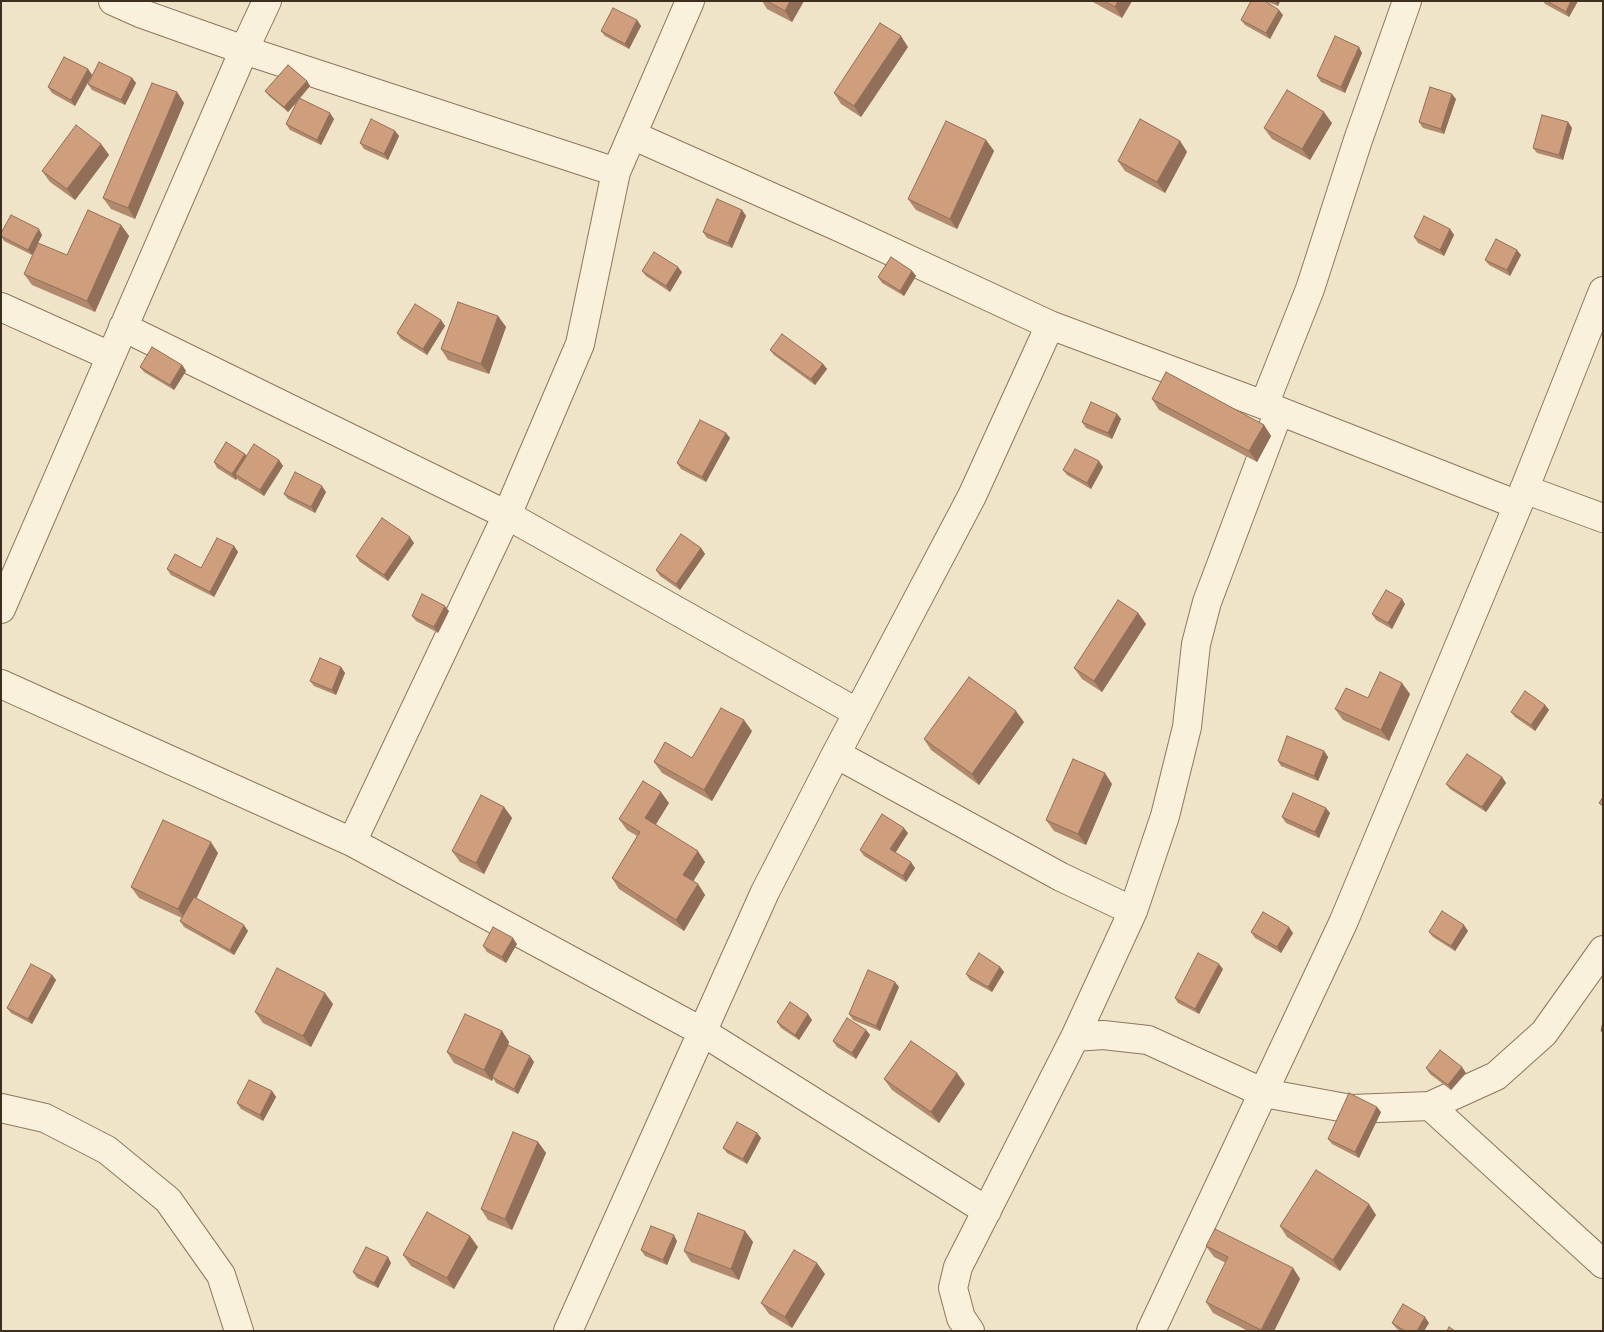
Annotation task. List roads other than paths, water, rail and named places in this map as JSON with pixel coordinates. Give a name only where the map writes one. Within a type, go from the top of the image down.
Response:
[{"type":"street","points":[[113,1],[140,13],[244,50],[616,172]]},
{"type":"street","points":[[1,609],[110,356],[267,1]]},
{"type":"street","points":[[352,842],[507,515],[580,344],[616,172],[690,1]]},
{"type":"street","points":[[970,1331],[961,1318],[953,1288],[958,1266],[1075,1037],[1133,911],[1165,816],[1186,727],[1196,644],[1207,602],[1272,408],[1358,140],[1407,1]]},
{"type":"street","points":[[632,135],[841,228],[1050,325],[1272,408],[1521,497],[1603,518]]},
{"type":"street","points":[[1151,1331],[1342,923],[1521,497],[1603,291]]},
{"type":"street","points":[[1,307],[110,356]]},
{"type":"street","points":[[568,1331],[764,892],[972,496],[1050,325]]},
{"type":"street","points":[[123,327],[507,515],[858,712]]},
{"type":"street","points":[[1,684],[352,842],[701,1031],[987,1211]]},
{"type":"street","points":[[836,754],[1062,878],[1133,911]]},
{"type":"street","points":[[1075,1037],[1103,1035],[1148,1040],[1264,1093],[1352,1109],[1430,1106],[1496,1076],[1544,1033],[1603,950]]},
{"type":"street","points":[[1430,1106],[1603,1264]]},
{"type":"street","points":[[1,1108],[45,1118],[107,1150],[168,1200],[221,1275],[239,1331]]}]
